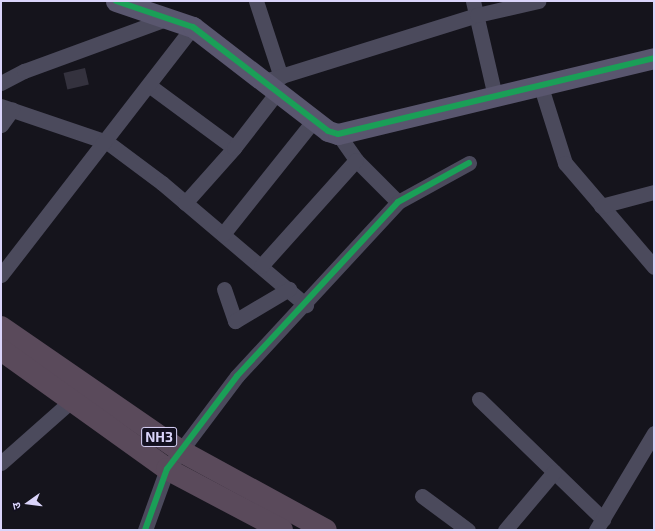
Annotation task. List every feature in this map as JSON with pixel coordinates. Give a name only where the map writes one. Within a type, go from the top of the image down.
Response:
[{"type":"highway","name":"NH3","points":[[1,327],[179,450],[326,530]]},
{"type":"highway","name":"NH3","points":[[1,350],[167,469],[282,530]]},
{"type":"street","points":[[116,1],[159,11],[193,27],[275,83],[314,120],[328,131],[338,134],[495,96],[541,87],[654,58]]},
{"type":"street","points":[[256,1],[275,83]]},
{"type":"street","points":[[185,203],[234,148],[275,83],[475,8],[538,1]]},
{"type":"street","points":[[475,8],[495,96]]},
{"type":"street","points":[[1,84],[24,70],[159,11]]},
{"type":"street","points":[[1,275],[107,142],[193,27]]},
{"type":"street","points":[[150,86],[234,148]]},
{"type":"street","points":[[541,87],[565,163],[654,267]]},
{"type":"street","points":[[1,125],[6,108],[107,142],[223,234],[306,305]]},
{"type":"street","points":[[223,234],[314,120]]},
{"type":"street","points":[[338,134],[356,160],[398,202]]},
{"type":"street","points":[[262,266],[356,160]]},
{"type":"street","points":[[145,530],[167,469],[179,450],[237,376],[306,305],[398,202],[469,163]]},
{"type":"street","points":[[601,206],[654,192]]},
{"type":"street","points":[[224,289],[236,321],[288,290]]},
{"type":"street","points":[[479,399],[554,472],[599,524],[654,433]]},
{"type":"street","points":[[1,464],[71,401]]},
{"type":"street","points":[[505,530],[554,472]]},
{"type":"street","points":[[422,496],[468,530]]},
{"type":"building","points":[[85,68],[89,85],[67,90],[64,73]]},
{"type":"cycle path","points":[[116,1],[193,27],[328,131],[338,134],[654,58]]},
{"type":"cycle path","points":[[145,530],[167,469],[237,376],[398,202],[469,163]]}]
